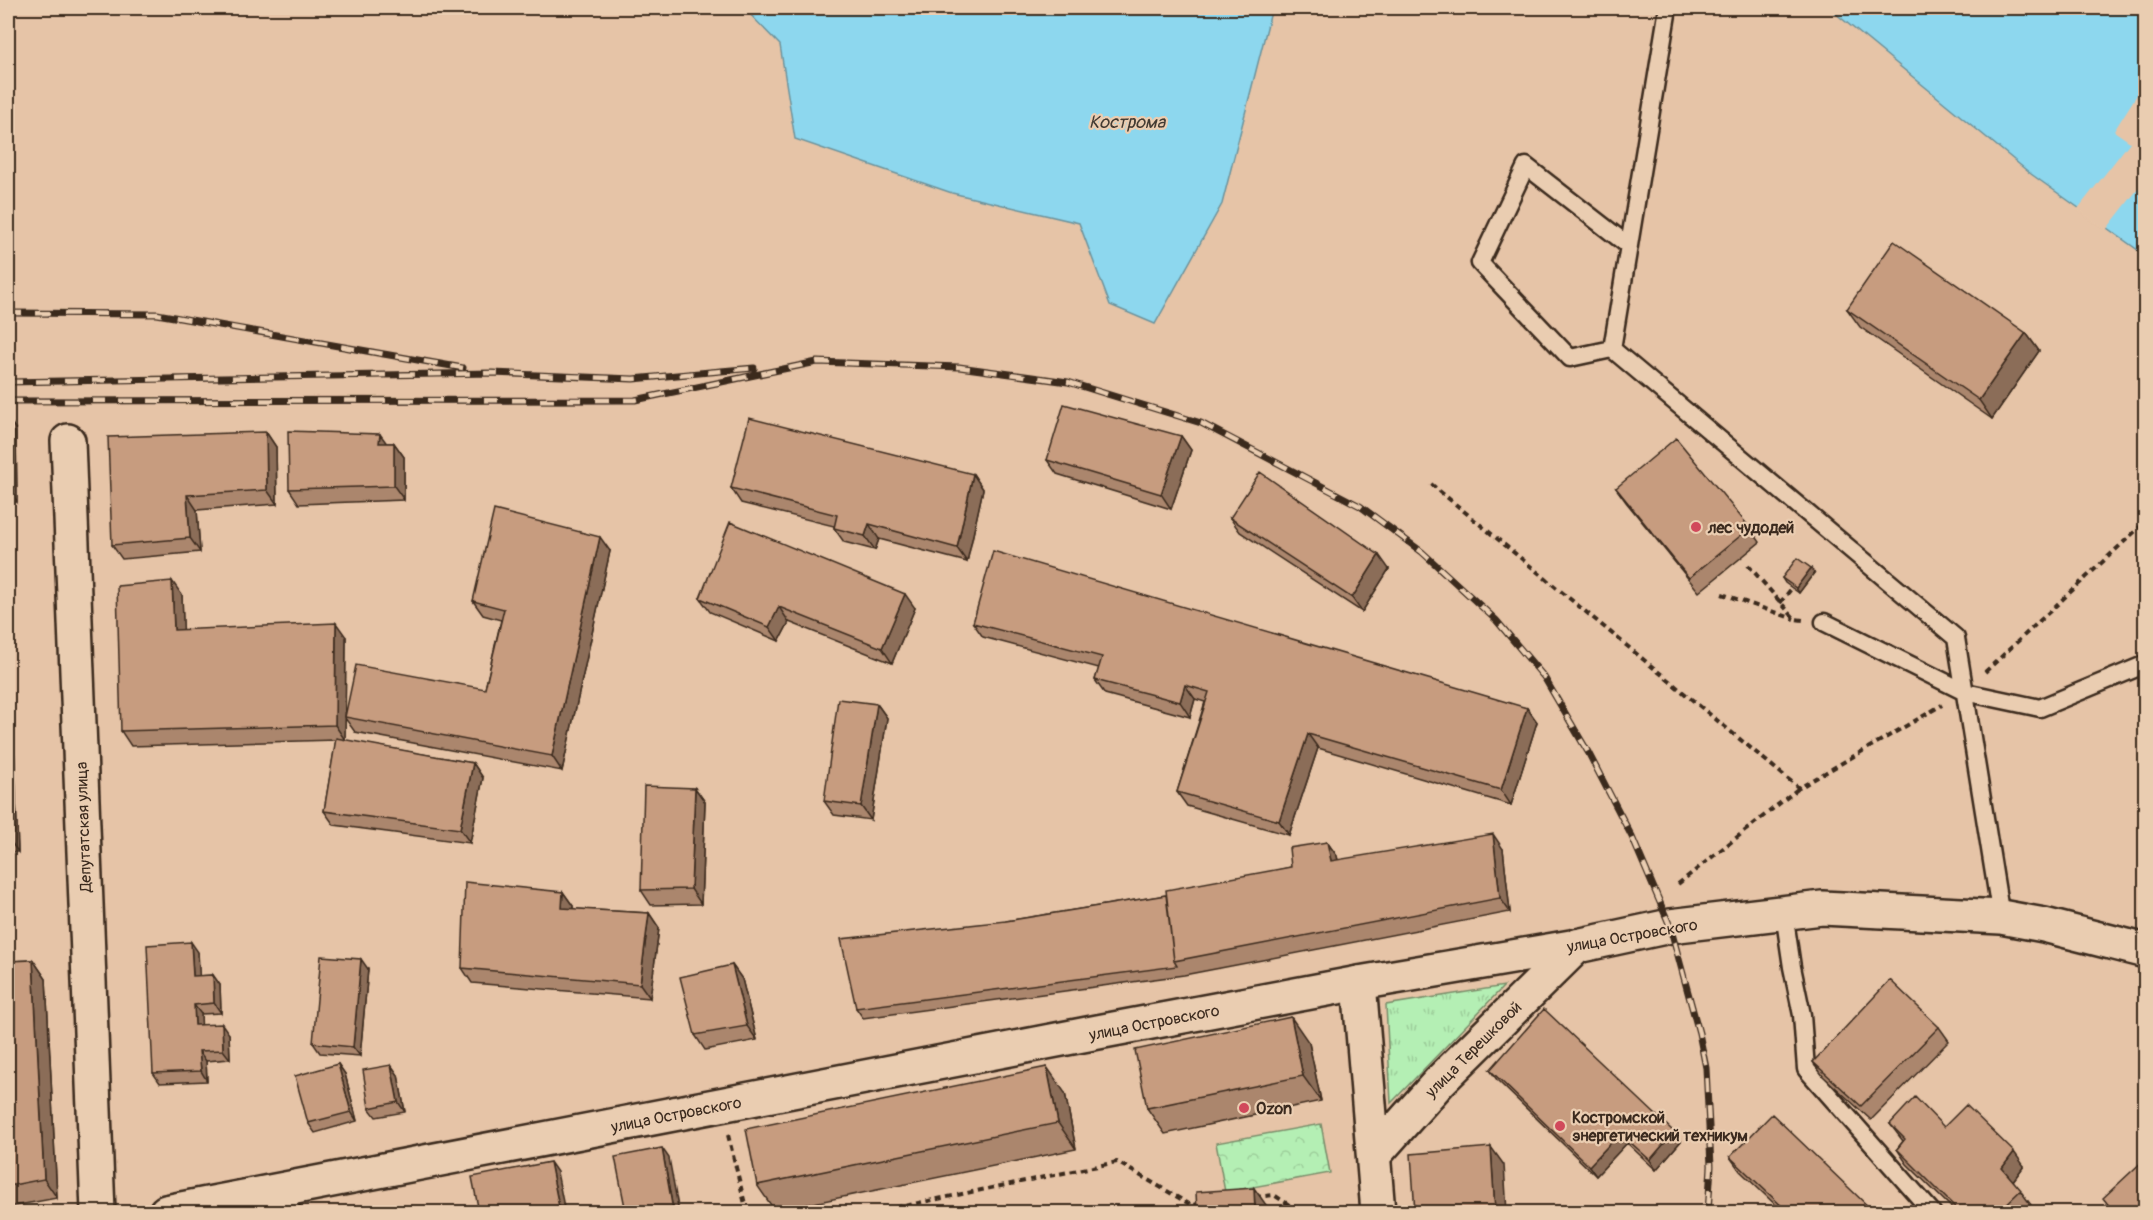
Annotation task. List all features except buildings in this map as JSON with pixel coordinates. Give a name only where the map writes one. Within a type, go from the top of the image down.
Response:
[{"type":"main road","name":"Депутатская улица","points":[[68,441],[98,1212]]},
{"type":"main road","name":"улица Островского","points":[[166,1212],[289,1201],[721,1105],[1359,983],[1577,946],[1670,926],[1822,908],[2001,917],[2044,925],[2145,951]]},
{"type":"main road","name":"улица Терешковой","points":[[1374,1155],[1440,1081],[1577,946]]},
{"type":"main road","points":[[1359,983],[1378,1212]]},
{"type":"lane","points":[[1612,349],[1668,8]]},
{"type":"lane","points":[[1612,349],[1570,358],[1480,263],[1526,166],[1629,246]]},
{"type":"lane","points":[[1612,349],[1956,638],[2001,917]]},
{"type":"lane","points":[[1824,622],[1965,692],[2040,708],[2145,664]]},
{"type":"lane","points":[[1784,913],[1802,1015],[1806,1069],[1932,1212]]},
{"type":"path","points":[[1431,484],[1799,788]]},
{"type":"path","points":[[1678,884],[1799,788],[1965,692],[2024,634],[2145,524]]},
{"type":"path","points":[[1748,566],[1795,619]]},
{"type":"path","points":[[1780,603],[1792,588]]},
{"type":"path","points":[[1722,594],[1795,619],[1824,622]]},
{"type":"path","points":[[721,1105],[747,1212]]},
{"type":"path","points":[[875,1212],[1117,1162],[1191,1205],[1203,1203]]},
{"type":"path","points":[[1251,1198],[1274,1195],[1300,1212]]},
{"type":"green space","points":[[1504,986],[1394,1100],[1391,1103],[1386,1005]]},
{"type":"green space","points":[[1321,1124],[1330,1173],[1225,1192],[1216,1143]]},
{"type":"water","name":"Кострома","points":[[744,8],[1272,8],[1222,204],[1155,324],[1110,305],[1079,223],[952,193],[795,139],[780,45]]},
{"type":"water","points":[[1829,8],[2145,8],[2145,255],[2031,174]]},
{"type":"pier","points":[[2145,82],[2145,180],[2106,230],[2077,210],[2130,142],[2114,131]]},
{"type":"railway","points":[[8,313],[157,314],[463,368]]},
{"type":"railway","points":[[8,401],[635,400],[817,362],[959,367],[1068,382],[1201,423],[1360,506],[1422,552],[1496,620],[1544,677],[1588,752],[1632,837],[1670,926],[1699,1033],[1706,1068],[1711,1166],[1708,1212]]},
{"type":"railway","points":[[8,382],[492,373],[633,379],[754,368]]},
{"type":"place","name":"лес чудодей","points":[[1696,527]]},
{"type":"place","name":"Ozon","points":[[1244,1108]]},
{"type":"place","name":"Костромской энергетический техникум","points":[[1560,1126]]}]
